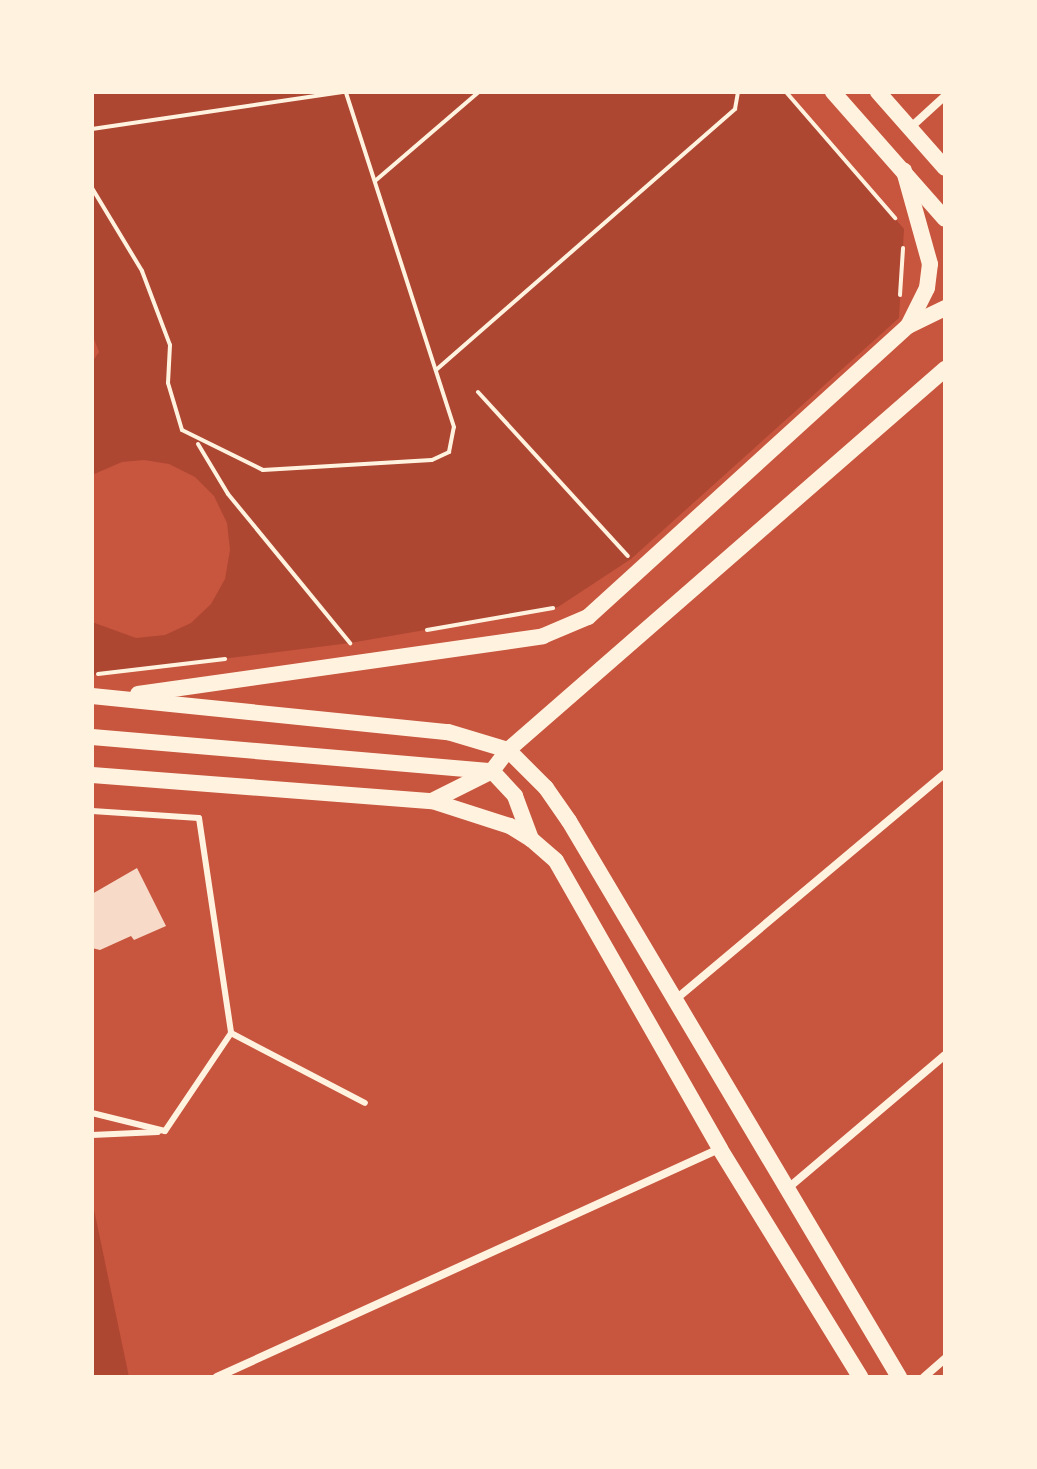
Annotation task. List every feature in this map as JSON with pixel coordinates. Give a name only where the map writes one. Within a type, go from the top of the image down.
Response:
[{"type":"main road","points":[[833,92],[945,219]]},
{"type":"main road","points":[[878,92],[945,168]]},
{"type":"main road","points":[[904,171],[930,264],[927,288],[908,326]]},
{"type":"main road","points":[[111,698],[543,636],[588,617],[908,326],[945,308]]},
{"type":"main road","points":[[432,801],[492,771],[508,750],[945,369]]},
{"type":"main road","points":[[92,696],[448,732],[508,750],[546,788],[569,821],[899,1377]]},
{"type":"main road","points":[[92,737],[492,771],[515,796],[531,839]]},
{"type":"main road","points":[[92,775],[432,801],[510,826],[531,839],[556,861],[720,1149],[860,1377]]},
{"type":"street","points":[[910,128],[945,96]]},
{"type":"street","points":[[676,999],[945,773]]},
{"type":"street","points":[[786,1190],[945,1055]]},
{"type":"street","points":[[217,1377],[720,1149]]},
{"type":"street","points":[[924,1377],[945,1359]]},
{"type":"lane","points":[[92,811],[199,818],[231,1033],[165,1131]]},
{"type":"lane","points":[[231,1033],[365,1103]]},
{"type":"lane","points":[[92,1113],[165,1131]]},
{"type":"lane","points":[[92,1135],[165,1131]]},
{"type":"path","points":[[92,129],[345,92],[454,427],[449,452],[432,460],[263,470],[197,442],[182,430],[173,412],[170,345],[142,271],[92,188]]},
{"type":"path","points":[[375,181],[479,92]]},
{"type":"path","points":[[436,370],[735,109],[738,92]]},
{"type":"path","points":[[786,92],[904,229]]},
{"type":"path","points":[[899,303],[903,244]]},
{"type":"path","points":[[478,392],[631,559]]},
{"type":"path","points":[[197,442],[228,494],[350,643]]},
{"type":"path","points":[[621,567],[643,548]]},
{"type":"path","points":[[424,630],[558,607]]},
{"type":"path","points":[[335,645],[365,641]]},
{"type":"path","points":[[92,675],[228,658]]},
{"type":"shaded area","points":[[92,92],[786,92],[904,229],[899,318],[631,559],[558,607],[350,643],[92,675],[92,622],[136,638],[165,635],[191,623],[211,604],[225,579],[230,550],[227,523],[214,496],[195,477],[169,464],[144,460],[122,462],[92,475],[92,362],[99,352],[92,334]]},
{"type":"shaded area","points":[[92,1200],[129,1377],[92,1377]]},
{"type":"building","points":[[137,868],[166,926],[134,940],[131,936],[100,950],[92,948],[92,894]]}]
